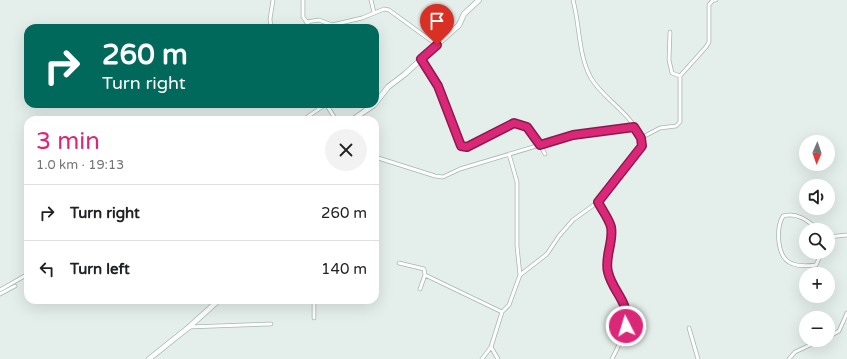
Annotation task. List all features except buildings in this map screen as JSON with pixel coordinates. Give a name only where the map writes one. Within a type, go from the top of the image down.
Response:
[{"type":"street","points":[[271,24],[273,0]]},
{"type":"street","points":[[303,0],[303,17],[306,22],[319,20],[329,24]]},
{"type":"street","points":[[371,0],[374,13]]},
{"type":"street","points":[[379,99],[388,87],[405,74],[459,25],[464,14],[478,0]]},
{"type":"street","points":[[520,275],[547,254],[559,236],[573,220],[598,202],[642,146],[641,138],[627,116],[591,78],[584,59],[573,0]]},
{"type":"street","points":[[641,138],[660,128],[676,126],[680,122],[680,76],[709,42],[709,5],[712,0],[716,0]]},
{"type":"street","points":[[336,24],[384,9],[389,10],[437,45]]},
{"type":"street","points":[[670,32],[669,60],[672,73],[680,76]]},
{"type":"street","points":[[421,59],[438,86],[461,146],[467,147],[514,123],[527,127],[545,154]]},
{"type":"street","points":[[309,116],[320,108]]},
{"type":"street","points":[[358,116],[370,108]]},
{"type":"street","points":[[379,158],[435,176],[443,176],[460,169],[573,135],[634,127]]},
{"type":"street","points":[[482,359],[491,347],[502,312],[510,305],[520,275],[517,246],[516,182],[509,154]]},
{"type":"street","points":[[598,202],[610,226],[611,236],[607,270],[610,279],[621,295],[628,316],[626,326],[613,358]]},
{"type":"street","points":[[810,223],[801,216],[789,214],[783,216],[780,222],[779,236],[782,251],[788,262],[793,264],[816,265],[819,259]]},
{"type":"street","points":[[835,236],[847,235]]},
{"type":"street","points":[[398,263],[424,269],[425,275],[420,289]]},
{"type":"street","points":[[425,275],[502,312]]},
{"type":"street","points":[[0,290],[24,276]]},
{"type":"street","points":[[0,294],[15,286]]},
{"type":"street","points":[[149,359],[189,327],[214,304]]},
{"type":"street","points":[[314,304],[314,318]]},
{"type":"street","points":[[835,333],[839,331],[847,313]]},
{"type":"street","points":[[189,327],[271,324]]},
{"type":"street","points":[[689,328],[698,359]]},
{"type":"street","points":[[491,347],[498,359]]},
{"type":"street","points":[[789,359],[794,352],[805,347]]},
{"type":"route","points":[[437,45],[421,59],[438,86],[461,146],[467,147],[514,123],[527,127],[540,145],[573,135],[634,127],[641,138],[642,146],[598,202],[610,226],[611,236],[607,270],[610,279],[621,295],[628,316],[626,326]]}]
